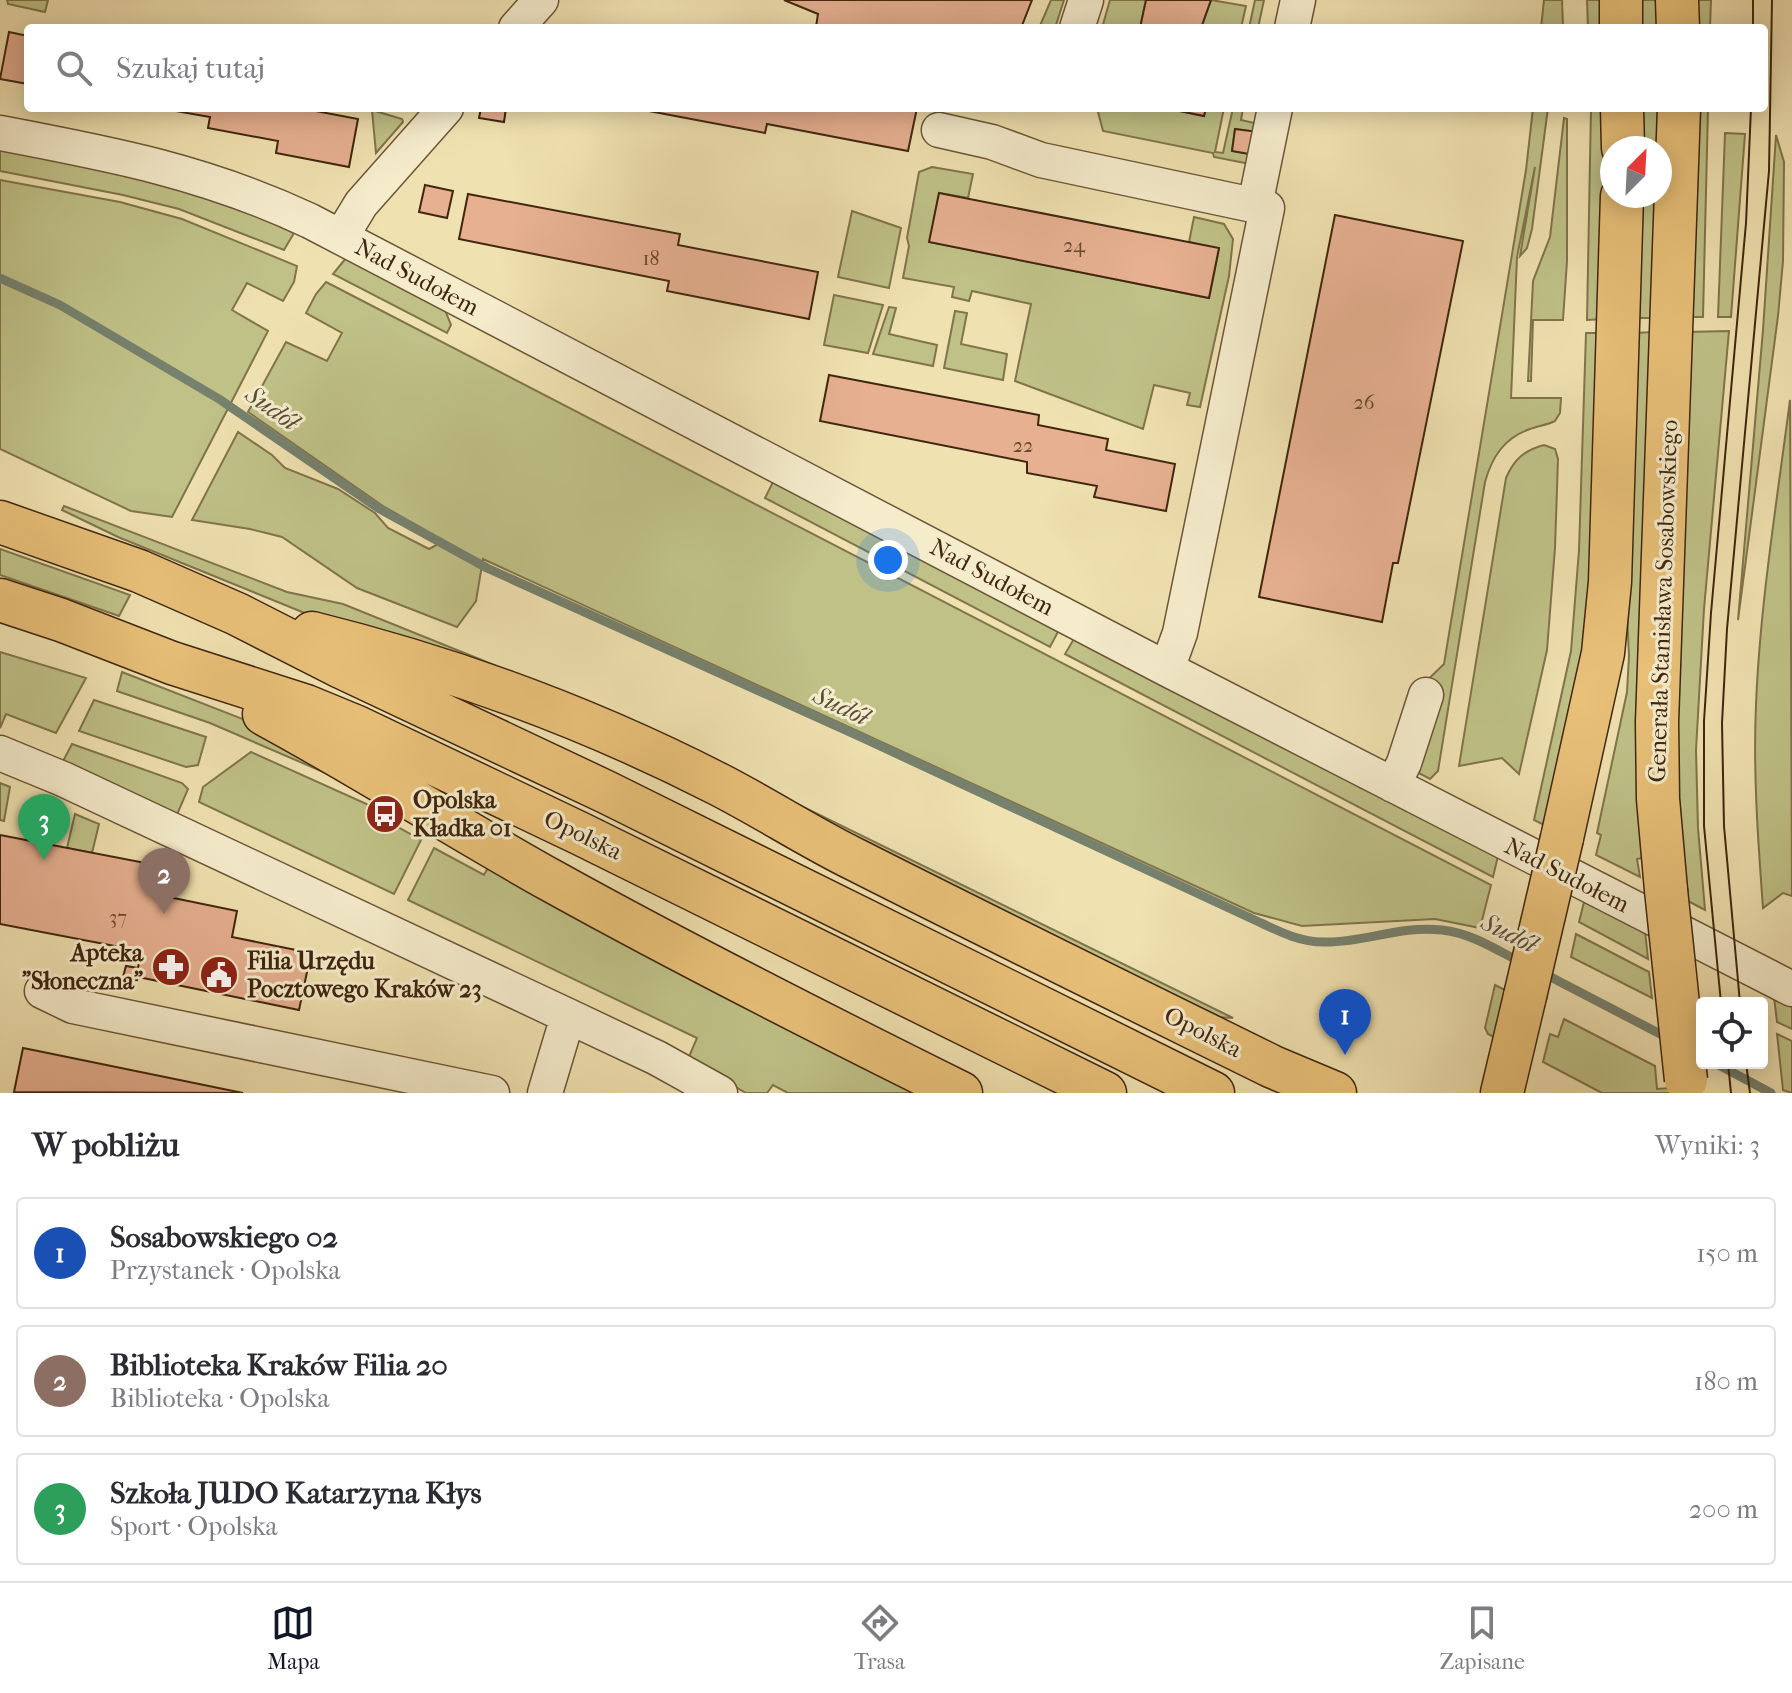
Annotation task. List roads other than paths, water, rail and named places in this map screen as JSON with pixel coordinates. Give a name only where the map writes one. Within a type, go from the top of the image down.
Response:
[{"type":"main road","points":[[1621,0],[1621,24]]},
{"type":"main road","points":[[1677,0],[1678,24]]},
{"type":"main road","points":[[1622,112],[1623,136]]},
{"type":"main road","name":"Generała Stanisława Sosabowskiego","points":[[1679,112],[1657,777],[1687,1087]]},
{"type":"main road","points":[[1502,1093],[1600,667],[1610,582],[1622,208]]},
{"type":"main road","name":"Opolska","points":[[0,522],[139,571],[237,614],[341,667],[606,792],[1213,1093]]},
{"type":"main road","name":"Opolska","points":[[0,600],[172,663],[306,706],[412,753],[1105,1093]]},
{"type":"main road","name":"Opolska","points":[[237,614],[399,655],[505,690],[592,725],[718,784],[880,873],[1273,1067],[1335,1093]]},
{"type":"main road","points":[[172,663],[622,919],[951,1089]]},
{"type":"street","points":[[520,24],[541,0]]},
{"type":"street","points":[[1078,24],[1086,0]]},
{"type":"street","points":[[1293,24],[1298,0]]},
{"type":"street","points":[[341,237],[361,204],[442,112]]},
{"type":"street","points":[[1255,205],[1274,112]]},
{"type":"street","points":[[939,130],[992,142],[1041,160],[1267,208],[1180,633],[1167,669]]},
{"type":"street","name":"Nad Sudołem","points":[[0,133],[192,174],[282,207],[1167,669],[1792,989]]},
{"type":"street","points":[[1393,785],[1404,763],[1426,695]]},
{"type":"street","points":[[0,753],[63,779],[657,1058],[720,1093]]},
{"type":"street","points":[[42,991],[73,1006],[492,1093]]},
{"type":"street","points":[[545,1093],[568,1016]]},
{"type":"waterway","name":"Sudół","points":[[0,278],[60,305],[219,399],[378,508],[487,568],[1275,929],[1315,942],[1339,942],[1411,930],[1442,930],[1473,938],[1522,963]]},
{"type":"waterway","name":"Sudół","points":[[1543,973],[1668,1038]]},
{"type":"waterway","name":"Sudół","points":[[1726,1069],[1771,1093]]},
{"type":"tram line","points":[[1753,0],[1753,24]]},
{"type":"tram line","points":[[1739,997],[1724,826],[1722,723],[1727,629],[1769,171],[1772,0]]},
{"type":"tram line","points":[[1720,997],[1704,826],[1704,721],[1746,223],[1751,112]]},
{"type":"tram line","points":[[1729,1069],[1731,1093]]},
{"type":"tram line","points":[[1747,1069],[1750,1093]]},
{"type":"place","name":"Opolska Kładka 01","points":[[385,814]]},
{"type":"place","name":"Szkoła JUDO Katarzyna Kłys","points":[[44,860]]},
{"type":"place","name":"Biblioteka Kraków Filia 20","points":[[164,914]]},
{"type":"place","name":"Apteka \"Słoneczna\"","points":[[171,967]]},
{"type":"place","name":"Filia Urzędu Pocztowego Kraków 23","points":[[219,975]]},
{"type":"place","name":"Sosabowskiego 02","points":[[1345,1055]]}]
